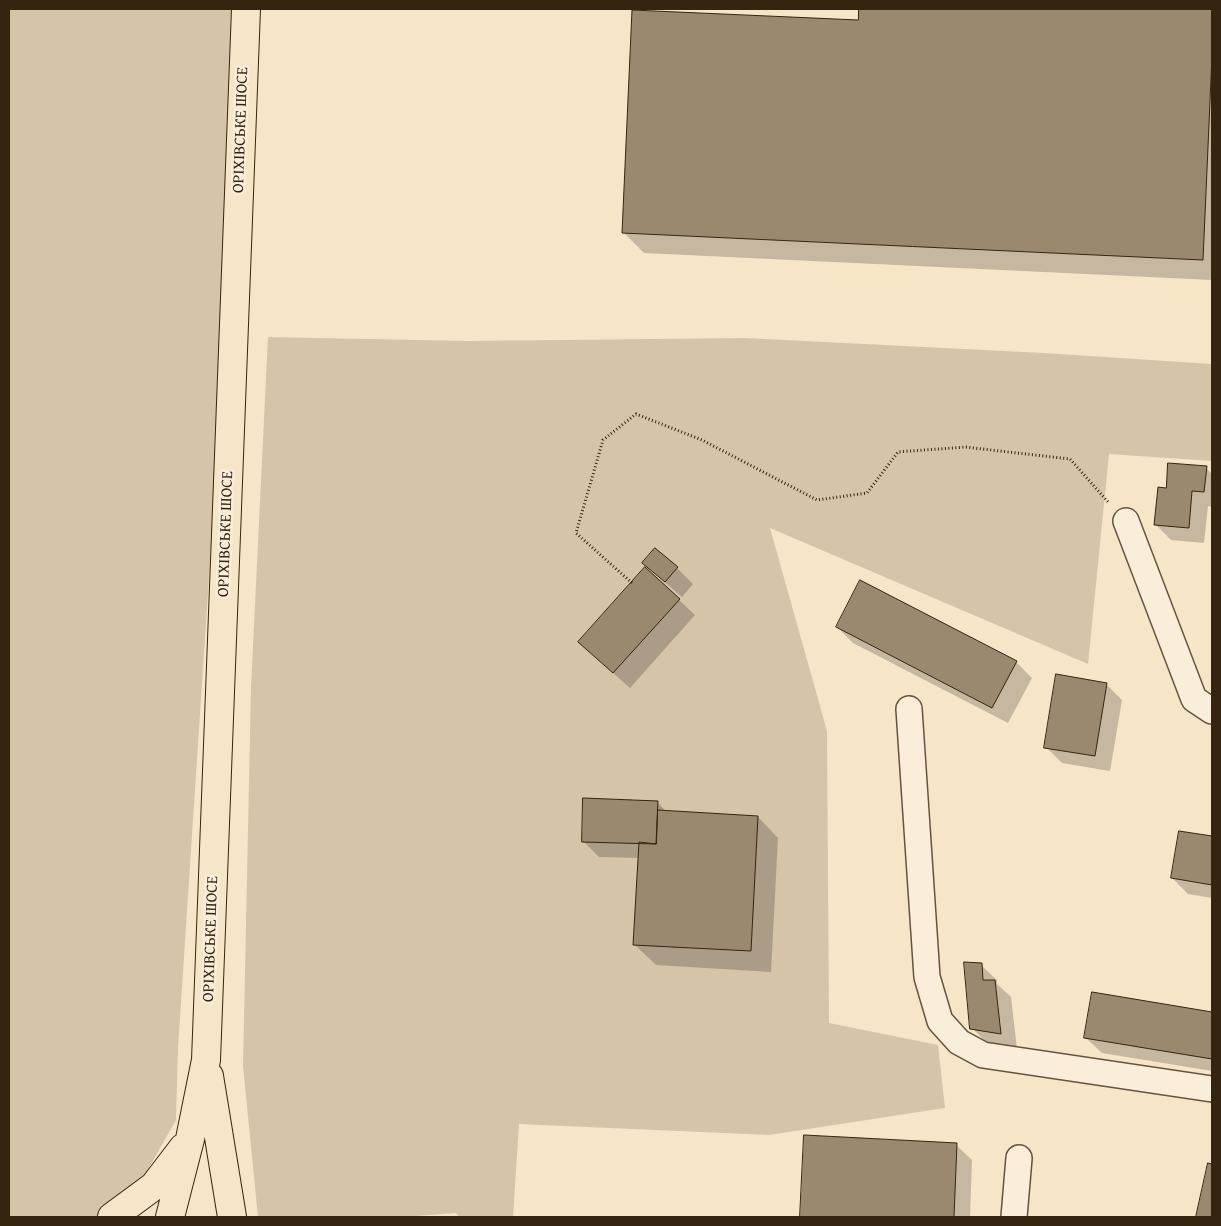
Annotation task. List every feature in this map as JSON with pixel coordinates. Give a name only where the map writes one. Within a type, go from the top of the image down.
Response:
[{"type":"highway","name":"ОРІХІВСЬКЕ ШОСЕ","points":[[206,1060],[246,9]]},
{"type":"highway","points":[[170,1217],[190,1139],[206,1060]]},
{"type":"highway","points":[[206,1060],[232,1217]]},
{"type":"highway","points":[[112,1217],[154,1186],[190,1139]]},
{"type":"lane","points":[[1126,521],[1194,699],[1212,711]]},
{"type":"lane","points":[[910,710],[927,978],[940,1022],[959,1042],[983,1055],[1212,1089]]},
{"type":"lane","points":[[1014,1217],[1019,1158]]},
{"type":"path","points":[[632,583],[576,533],[603,440],[636,414],[702,440],[817,500],[867,493],[898,452],[965,447],[1070,459],[1126,521]]},
{"type":"shaded area","points":[[9,9],[246,9],[178,1048],[176,1120],[142,1180],[95,1217],[9,1217]]},
{"type":"shaded area","points":[[268,337],[467,341],[745,338],[1044,353],[1212,364],[1212,461],[1109,454],[1088,664],[770,528],[827,731],[829,1023],[938,1045],[945,1108],[769,1135],[519,1124],[513,1217],[459,1217],[456,1213],[403,1217],[258,1217],[243,1066],[251,687]]},
{"type":"building","points":[[859,9],[1212,9],[1212,56],[1203,260],[622,233],[632,10],[858,20]]},
{"type":"building","points":[[1168,463],[1207,466],[1204,492],[1192,491],[1189,528],[1154,525],[1158,487],[1166,488]]},
{"type":"building","points":[[655,548],[678,567],[665,582],[642,563]]},
{"type":"building","points":[[645,567],[680,599],[613,673],[578,642]]},
{"type":"building","points":[[860,580],[1017,661],[992,708],[836,627]]},
{"type":"building","points":[[1056,674],[1107,683],[1095,756],[1044,748]]},
{"type":"building","points":[[583,798],[658,801],[656,844],[582,842]]},
{"type":"building","points":[[658,810],[758,816],[751,951],[633,945],[639,842],[656,844]]},
{"type":"building","points":[[1179,831],[1212,836],[1212,885],[1171,878]]},
{"type":"building","points":[[964,962],[982,963],[983,980],[995,980],[1001,1034],[970,1029]]},
{"type":"building","points":[[1092,992],[1212,1012],[1212,1059],[1084,1038]]},
{"type":"building","points":[[804,1135],[957,1143],[954,1217],[800,1217]]},
{"type":"building","points":[[1208,1163],[1212,1164],[1212,1217],[1196,1217]]}]
